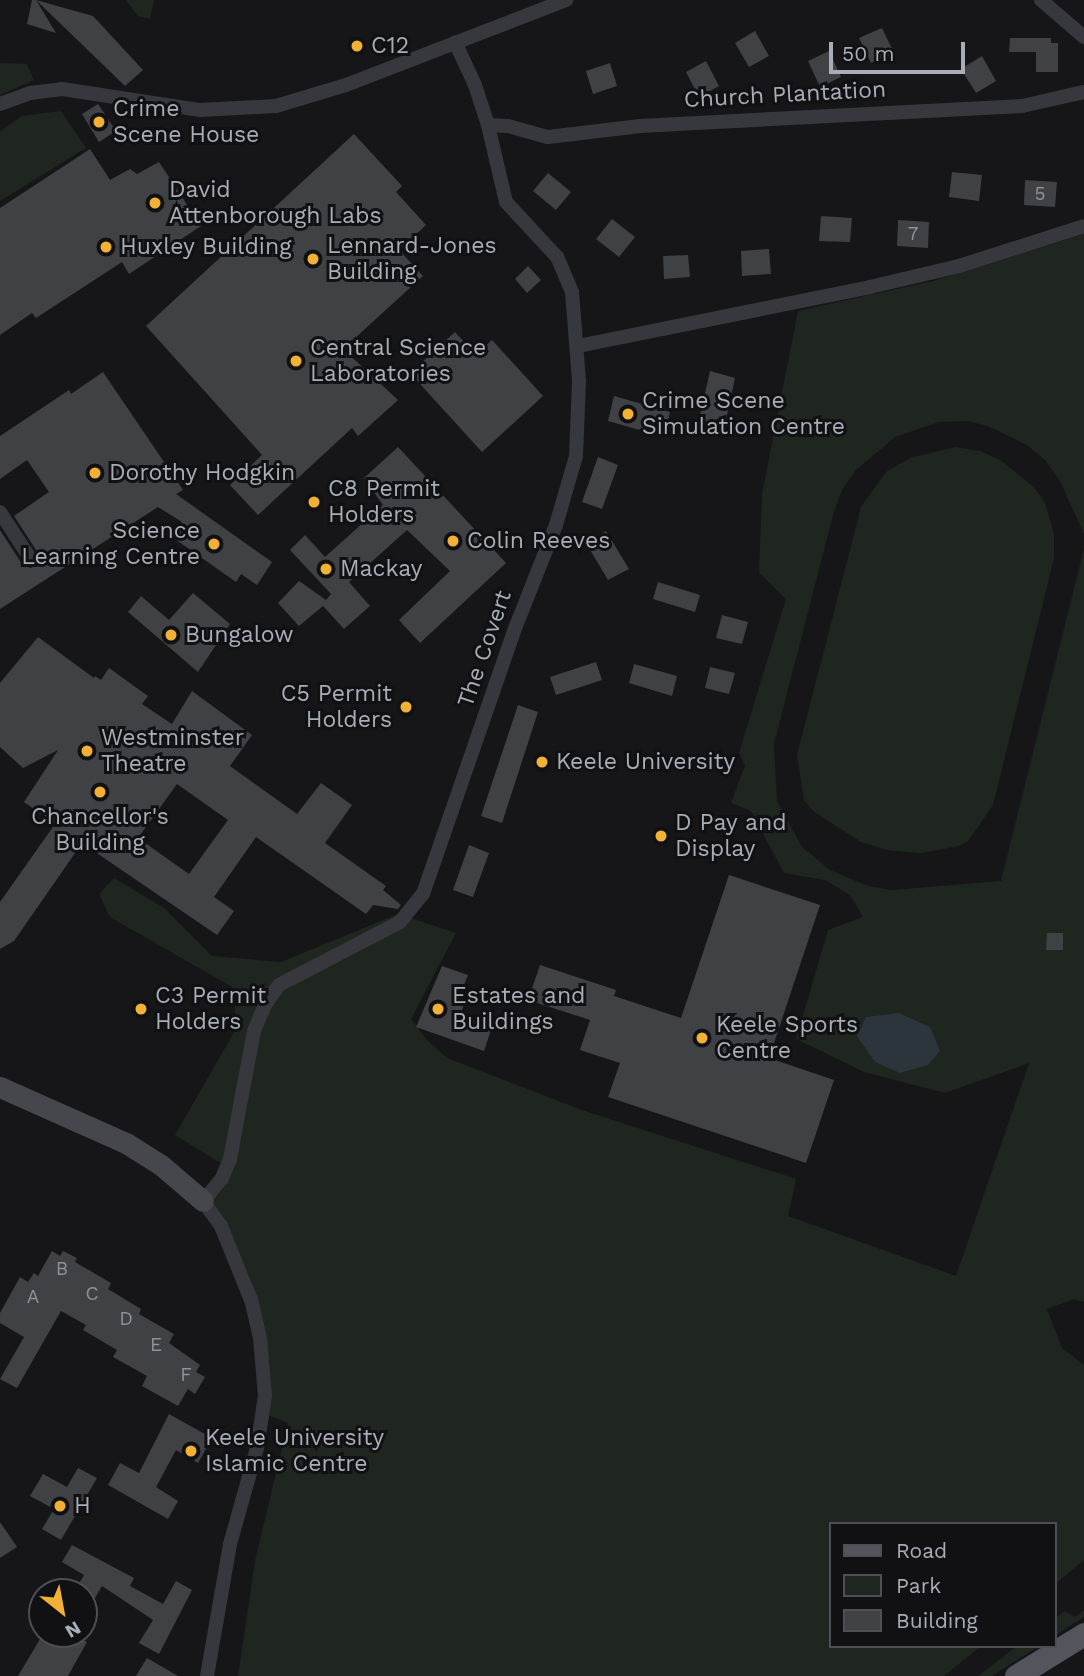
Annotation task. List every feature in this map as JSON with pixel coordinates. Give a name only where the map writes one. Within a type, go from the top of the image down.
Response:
[{"type":"main road","points":[[1016,1676],[1084,1634]]},
{"type":"street","points":[[0,104],[30,93],[62,89],[200,110],[276,106],[346,85],[566,0]]},
{"type":"street","points":[[1041,0],[1084,37]]},
{"type":"street","name":"The Covert","points":[[202,1201],[222,1178],[230,1159],[254,1031],[265,1004],[279,985],[400,922],[416,906],[428,882],[516,625],[556,525],[576,456],[578,346],[572,292],[557,257],[506,202],[488,125],[475,85],[454,42]]},
{"type":"street","name":"Church Plantation","points":[[488,125],[508,125],[548,137],[640,125],[1021,106],[1084,92]]},
{"type":"street","points":[[578,346],[959,266],[1084,226]]},
{"type":"street","points":[[0,512],[30,558]]},
{"type":"street","points":[[0,1087],[126,1143],[161,1164],[202,1201],[221,1226],[251,1300],[260,1338],[265,1396],[257,1448],[230,1544],[207,1676]]},
{"type":"green space","points":[[126,0],[154,0],[150,19],[138,16]]},
{"type":"green space","points":[[0,63],[27,64],[34,80],[0,95]]},
{"type":"green space","points":[[61,111],[86,148],[0,201],[0,131],[22,116]]},
{"type":"green space","points":[[1084,234],[1084,534],[1060,481],[1045,460],[1027,445],[988,426],[966,421],[939,422],[895,437],[856,470],[842,490],[833,515],[774,744],[777,801],[802,847],[830,870],[868,886],[892,890],[1001,881],[1084,549],[1084,1302],[1074,1299],[1047,1309],[1062,1348],[1084,1365],[1084,1560],[1056,1583],[1056,1522],[828,1522],[828,1648],[979,1648],[944,1676],[238,1676],[255,1561],[288,1423],[263,1413],[251,1300],[203,1201],[227,1167],[175,1135],[237,1027],[232,987],[110,917],[99,894],[114,878],[164,908],[212,956],[281,962],[398,914],[456,933],[411,1019],[427,1040],[447,1058],[579,1109],[796,1179],[788,1216],[956,1276],[1029,1063],[945,1093],[864,1072],[796,1039],[828,930],[863,917],[850,895],[825,880],[784,873],[751,811],[731,803],[745,765],[739,753],[786,599],[759,572],[762,494],[798,311],[933,281]]},
{"type":"green space","points":[[955,447],[980,451],[1000,460],[1034,487],[1045,503],[1054,533],[1054,558],[993,805],[968,841],[959,846],[921,853],[887,850],[861,842],[814,812],[804,800],[797,755],[861,507],[886,472],[910,458]]},
{"type":"green space","points":[[1084,1610],[1084,1617],[1056,1635],[1056,1618],[1065,1611],[1075,1617]]},
{"type":"green space","points":[[1014,1648],[1036,1648],[992,1676],[978,1676]]},
{"type":"shaded area","points":[[899,1013],[930,1027],[940,1051],[928,1065],[900,1073],[875,1062],[857,1036],[866,1017]]},
{"type":"building","points":[[32,0],[36,0],[56,33],[27,24]]},
{"type":"building","points":[[36,0],[93,16],[143,70],[125,86]]},
{"type":"building","points":[[882,28],[894,53],[871,63],[859,38]]},
{"type":"building","points":[[755,31],[769,56],[749,67],[735,43]]},
{"type":"building","points":[[1010,38],[1051,38],[1051,43],[1058,43],[1058,72],[1036,72],[1036,52],[1009,52]]},
{"type":"building","points":[[829,51],[841,77],[820,87],[808,61]]},
{"type":"building","points":[[982,56],[996,81],[976,93],[961,69]]},
{"type":"building","points":[[706,61],[719,86],[699,97],[686,72]]},
{"type":"building","points":[[610,63],[617,86],[593,94],[586,71]]},
{"type":"building","name":"Crime Scene House","points":[[98,104],[116,131],[99,142],[82,114]]},
{"type":"building","name":"Lennard-Jones Building","points":[[354,134],[402,186],[396,192],[426,225],[399,250],[423,276],[343,349],[398,400],[358,436],[352,428],[258,515],[230,485],[262,455],[146,326]]},
{"type":"building","name":"Huxley Building","points":[[90,149],[110,180],[130,169],[137,174],[159,162],[201,226],[129,274],[122,262],[36,318],[32,313],[0,335],[0,208]]},
{"type":"building","points":[[952,172],[982,175],[979,201],[949,197]]},
{"type":"building","points":[[548,173],[571,192],[556,210],[533,191]]},
{"type":"building","points":[[1025,180],[1057,182],[1055,207],[1024,205]]},
{"type":"building","points":[[821,216],[852,218],[850,242],[819,241]]},
{"type":"building","points":[[612,219],[635,237],[619,257],[596,239]]},
{"type":"building","points":[[898,220],[929,222],[928,248],[897,246]]},
{"type":"building","points":[[769,249],[771,274],[742,276],[741,251]]},
{"type":"building","points":[[688,255],[690,277],[664,279],[663,256]]},
{"type":"building","points":[[528,266],[541,280],[527,293],[515,279]]},
{"type":"building","points":[[455,332],[476,355],[492,340],[543,396],[482,452],[410,373]]},
{"type":"building","points":[[710,371],[735,378],[723,434],[697,428]]},
{"type":"building","name":"Dorothy Hodgkin","points":[[103,372],[183,490],[176,494],[272,562],[257,585],[241,574],[236,582],[172,537],[182,522],[158,507],[0,609],[0,530],[22,564],[30,568],[36,566],[38,553],[14,516],[49,492],[27,460],[0,479],[0,436],[69,390],[71,394]]},
{"type":"building","name":"Crime Scene Simulation Centre","points":[[614,396],[670,412],[664,437],[608,421]]},
{"type":"building","name":"Colin Reeves","points":[[398,447],[506,563],[420,643],[399,620],[450,571],[407,530],[349,582],[370,606],[344,629],[323,606],[299,626],[278,603],[299,581],[326,600],[331,594],[290,550],[305,535],[325,557],[383,505],[364,478]]},
{"type":"building","points":[[598,457],[618,465],[602,509],[582,502]]},
{"type":"building","points":[[606,531],[629,569],[608,580],[586,543]]},
{"type":"building","points":[[658,582],[700,595],[695,612],[653,599]]},
{"type":"building","points":[[193,593],[230,624],[198,672],[128,612],[141,596],[169,620]]},
{"type":"building","points":[[722,615],[748,622],[742,644],[716,638]]},
{"type":"building","name":"Chancellor's Building","points":[[38,637],[94,678],[95,676],[101,680],[109,668],[148,696],[142,704],[172,724],[192,691],[252,735],[230,766],[297,814],[321,783],[352,805],[325,843],[386,886],[383,890],[401,905],[398,909],[373,905],[366,914],[256,837],[214,897],[234,911],[217,935],[82,843],[14,941],[0,949],[0,902],[55,824],[24,802],[58,750],[23,768],[0,747],[0,683]],"holes":[[[177,784],[228,820],[189,874],[138,838]]]},
{"type":"building","points":[[596,662],[602,680],[556,695],[550,677]]},
{"type":"building","points":[[634,664],[677,676],[672,696],[629,683]]},
{"type":"building","points":[[710,667],[735,673],[729,694],[705,688]]},
{"type":"building","points":[[518,705],[538,712],[502,823],[481,816]]},
{"type":"building","points":[[469,845],[489,853],[473,897],[453,890]]},
{"type":"building","name":"Keele Sports Centre","points":[[729,875],[820,905],[769,1058],[834,1080],[806,1163],[608,1097],[620,1063],[580,1050],[590,1020],[528,1000],[540,965],[616,990],[614,996],[681,1018]]},
{"type":"building","points":[[1047,933],[1063,933],[1063,950],[1046,950]]},
{"type":"building","name":"Estates and Buildings","points":[[442,966],[468,975],[462,990],[468,992],[460,1016],[492,1027],[484,1051],[416,1027]]},
{"type":"building","points":[[52,1251],[60,1256],[63,1251],[77,1258],[75,1262],[111,1283],[108,1289],[141,1309],[139,1314],[174,1334],[169,1343],[200,1365],[196,1372],[205,1377],[195,1394],[188,1389],[178,1406],[142,1386],[147,1376],[113,1357],[117,1350],[83,1330],[86,1325],[61,1311],[17,1388],[0,1379],[24,1337],[0,1323],[0,1313],[20,1277],[28,1282],[34,1273],[38,1276]]},
{"type":"building","points":[[169,1414],[212,1438],[198,1463],[176,1450],[156,1487],[178,1501],[168,1519],[108,1485],[120,1463],[139,1473]]},
{"type":"building","name":"H","points":[[78,1468],[97,1478],[61,1540],[42,1529],[54,1509],[30,1496],[43,1474],[67,1487]]},
{"type":"building","points":[[0,1522],[17,1547],[0,1558]]},
{"type":"building","points":[[72,1545],[134,1578],[130,1586],[163,1604],[176,1581],[192,1590],[159,1654],[139,1643],[153,1620],[102,1586],[98,1593],[98,1578],[82,1578],[84,1575],[62,1562]]},
{"type":"building","points":[[35,1648],[84,1648],[68,1676],[18,1676]]},
{"type":"building","points":[[147,1658],[178,1676],[136,1676]]},
{"type":"place","name":"C12","points":[[357,46]]},
{"type":"place","name":"Crime Scene House","points":[[99,122]]},
{"type":"place","name":"David Attenborough Labs","points":[[155,203]]},
{"type":"place","name":"Huxley Building","points":[[106,247]]},
{"type":"place","name":"Lennard-Jones Building","points":[[313,259]]},
{"type":"place","name":"Central Science Laboratories","points":[[296,361]]},
{"type":"place","name":"Crime Scene Simulation Centre","points":[[628,414]]},
{"type":"place","name":"Dorothy Hodgkin","points":[[95,473]]},
{"type":"place","name":"C8 Permit Holders","points":[[314,502]]},
{"type":"place","name":"Colin Reeves","points":[[453,541]]},
{"type":"place","name":"Science Learning Centre","points":[[214,544]]},
{"type":"place","name":"Mackay","points":[[326,569]]},
{"type":"place","name":"Bungalow","points":[[171,635]]},
{"type":"place","name":"C5 Permit Holders","points":[[406,707]]},
{"type":"place","name":"Westminster Theatre","points":[[87,751]]},
{"type":"place","name":"Keele University","points":[[542,762]]},
{"type":"place","name":"Chancellor's Building","points":[[100,792]]},
{"type":"place","name":"D Pay and Display","points":[[661,836]]},
{"type":"place","name":"C3 Permit Holders","points":[[141,1009]]},
{"type":"place","name":"Estates and Buildings","points":[[438,1009]]},
{"type":"place","name":"Keele Sports Centre","points":[[702,1038]]},
{"type":"place","name":"Keele University Islamic Centre","points":[[191,1451]]},
{"type":"place","name":"H","points":[[60,1506]]}]
